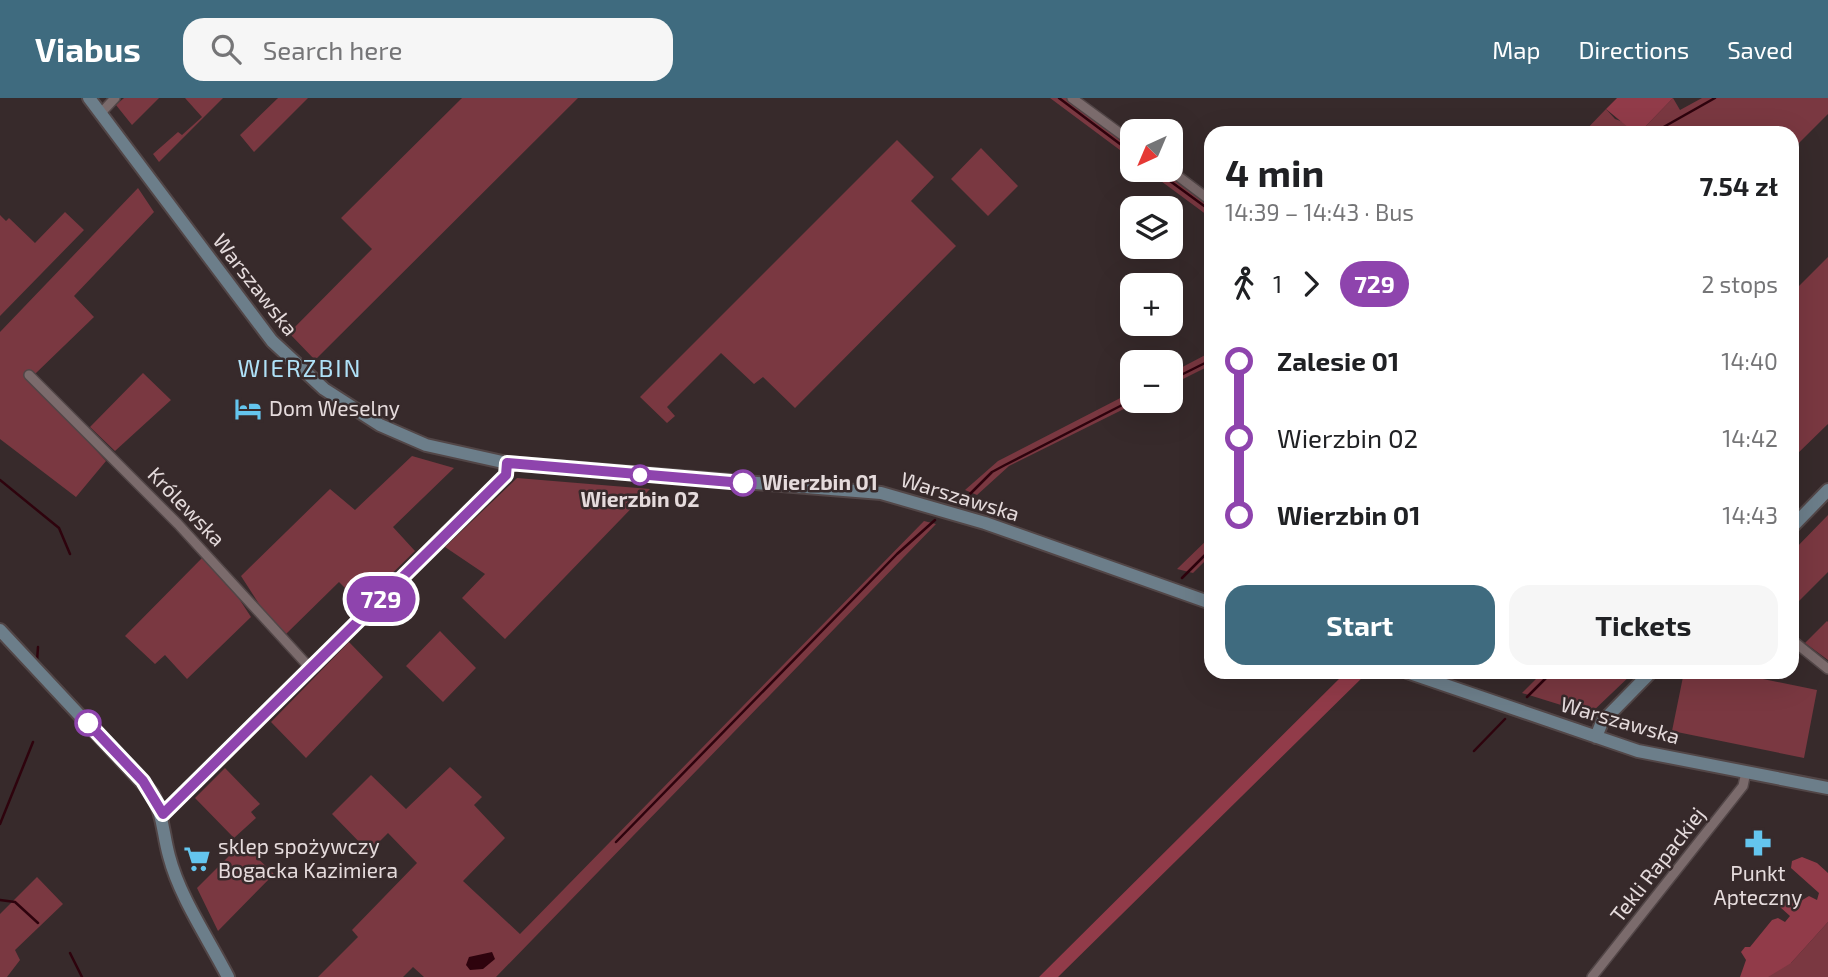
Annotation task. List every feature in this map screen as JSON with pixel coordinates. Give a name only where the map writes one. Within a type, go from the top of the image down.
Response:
[{"type":"main road","name":"Warszawska","points":[[89,98],[272,341],[304,373],[365,416],[426,446],[507,463],[881,494],[974,519],[1204,601]]},
{"type":"main road","points":[[1799,520],[1828,490]]},
{"type":"main road","points":[[0,630],[143,781],[163,814],[169,855],[179,882],[228,977]]},
{"type":"main road","name":"Warszawska","points":[[1427,679],[1639,751],[1828,788]]},
{"type":"main road","points":[[1596,737],[1602,722],[1644,679]]},
{"type":"street","points":[[101,113],[115,98]]},
{"type":"street","points":[[1072,98],[1120,133]]},
{"type":"street","points":[[1183,180],[1204,196]]},
{"type":"street","name":"Królewska","points":[[29,375],[178,524],[311,669]]},
{"type":"street","points":[[163,814],[506,475],[507,463]]},
{"type":"street","points":[[1799,645],[1828,668]]},
{"type":"street","name":"Tekli Rapackiej","points":[[1592,977],[1743,786],[1746,772]]},
{"type":"shaded area","points":[[124,98],[159,98],[132,125],[116,105]]},
{"type":"shaded area","points":[[185,98],[223,98],[159,162],[153,154],[178,132],[182,135],[202,117]]},
{"type":"shaded area","points":[[278,98],[308,98],[254,152],[240,135]]},
{"type":"shaded area","points":[[462,98],[578,98],[315,360],[289,333],[372,249],[341,218]]},
{"type":"shaded area","points":[[1050,98],[1066,98],[1120,138],[1120,150]]},
{"type":"shaded area","points":[[1617,98],[1673,98],[1646,126],[1627,126],[1606,109]]},
{"type":"shaded area","points":[[1673,98],[1680,110],[1702,98],[1828,98],[1828,114],[1799,143],[1799,126],[1646,126]]},
{"type":"shaded area","points":[[1606,109],[1615,119],[1635,126],[1590,126]]},
{"type":"shaded area","points":[[897,140],[934,177],[911,201],[956,246],[795,408],[763,377],[754,384],[721,353],[667,407],[675,416],[667,423],[640,397]]},
{"type":"shaded area","points":[[981,148],[1018,186],[988,216],[951,179]]},
{"type":"shaded area","points":[[1162,182],[1178,182],[1204,201],[1204,213]]},
{"type":"shaded area","points":[[138,188],[154,212],[74,296],[94,317],[36,373],[25,374],[106,461],[76,497],[0,439],[0,332]]},
{"type":"shaded area","points":[[65,212],[84,230],[0,316],[0,215],[6,221],[9,218],[35,243]]},
{"type":"shaded area","points":[[1828,257],[1828,424],[1799,452],[1799,286]]},
{"type":"shaded area","points":[[1204,356],[1204,368],[1183,379],[1183,367]]},
{"type":"shaded area","points":[[143,373],[171,400],[115,451],[90,427]]},
{"type":"shaded area","points":[[1120,398],[1120,411],[1009,466],[977,495],[965,490],[998,461]]},
{"type":"shaded area","points":[[412,456],[454,468],[393,527],[415,551],[361,604],[339,582],[286,634],[261,607],[241,576],[330,489],[355,510]]},
{"type":"shaded area","points":[[517,478],[650,489],[505,639],[462,598],[485,574],[445,547]]},
{"type":"shaded area","points":[[1828,515],[1828,572],[1799,601],[1799,545]]},
{"type":"shaded area","points":[[924,521],[936,524],[496,977],[424,977],[413,967],[403,977],[318,977],[358,937],[352,930],[417,863],[388,833],[369,852],[332,814],[371,775],[406,809],[450,767],[482,797],[474,805],[505,838],[463,881],[520,934]]},
{"type":"shaded area","points":[[1204,543],[1204,562],[1193,573],[1177,569]]},
{"type":"shaded area","points":[[202,558],[232,588],[251,617],[187,679],[165,655],[155,664],[125,636]]},
{"type":"shaded area","points":[[1828,622],[1828,660],[1805,643]]},
{"type":"shaded area","points":[[440,631],[476,668],[443,702],[406,666]]},
{"type":"shaded area","points":[[349,642],[383,677],[306,758],[271,722]]},
{"type":"shaded area","points":[[1339,679],[1361,679],[1058,977],[1039,977]]},
{"type":"shaded area","points":[[1536,679],[1627,679],[1590,714],[1522,693]]},
{"type":"shaded area","points":[[1683,679],[1763,679],[1817,690],[1804,758],[1672,731]]},
{"type":"shaded area","points":[[225,768],[260,804],[251,812],[256,818],[234,838],[195,798]]},
{"type":"shaded area","points":[[242,843],[274,874],[218,931],[197,888]]},
{"type":"shaded area","points":[[1802,857],[1817,863],[1828,873],[1828,922],[1791,963],[1768,977],[1740,977],[1746,960],[1741,952],[1745,947],[1750,947],[1772,920],[1778,918],[1785,922],[1790,916],[1780,907],[1789,899],[1799,902],[1809,896],[1817,900],[1819,893],[1791,868],[1792,861]]},
{"type":"shaded area","points":[[37,877],[63,904],[15,950],[20,960],[7,977],[0,977],[0,914]]},
{"type":"shaded area","points":[[1828,922],[1828,977],[1760,977],[1774,961],[1791,963]]},
{"type":"shaded area","points":[[492,952],[495,959],[483,969],[470,970],[466,965],[469,957]]},
{"type":"waterway","points":[[1059,98],[1120,144]]},
{"type":"waterway","points":[[1665,126],[1715,98]]},
{"type":"waterway","points":[[1171,182],[1204,206]]},
{"type":"waterway","points":[[1183,374],[1204,364]]},
{"type":"waterway","points":[[964,500],[992,472],[1120,406]]},
{"type":"waterway","points":[[0,480],[59,528],[70,554]]},
{"type":"waterway","points":[[616,842],[897,554],[935,520]]},
{"type":"waterway","points":[[1182,578],[1204,556]]},
{"type":"waterway","points":[[37,661],[38,647]]},
{"type":"waterway","points":[[1527,697],[1545,679]]},
{"type":"waterway","points":[[1474,751],[1505,719]]},
{"type":"waterway","points":[[0,824],[33,742]]},
{"type":"waterway","points":[[0,900],[15,902],[38,923]]},
{"type":"waterway","points":[[70,953],[82,977]]},
{"type":"bus line","name":"729","points":[[88,723],[143,781],[163,814],[506,475],[507,463],[743,483]]},
{"type":"place","name":"Dom Weselny","points":[[248,409]]},
{"type":"place","name":"Wierzbin 02","points":[[640,475]]},
{"type":"place","name":"Wierzbin 01","points":[[743,483]]},
{"type":"place","name":"Punkt Apteczny","points":[[1758,843]]},
{"type":"place","name":"sklep spożywczy Bogacka Kazimiera","points":[[197,859]]},
{"type":"district","name":"WIERZBIN","points":[[300,369]]}]
